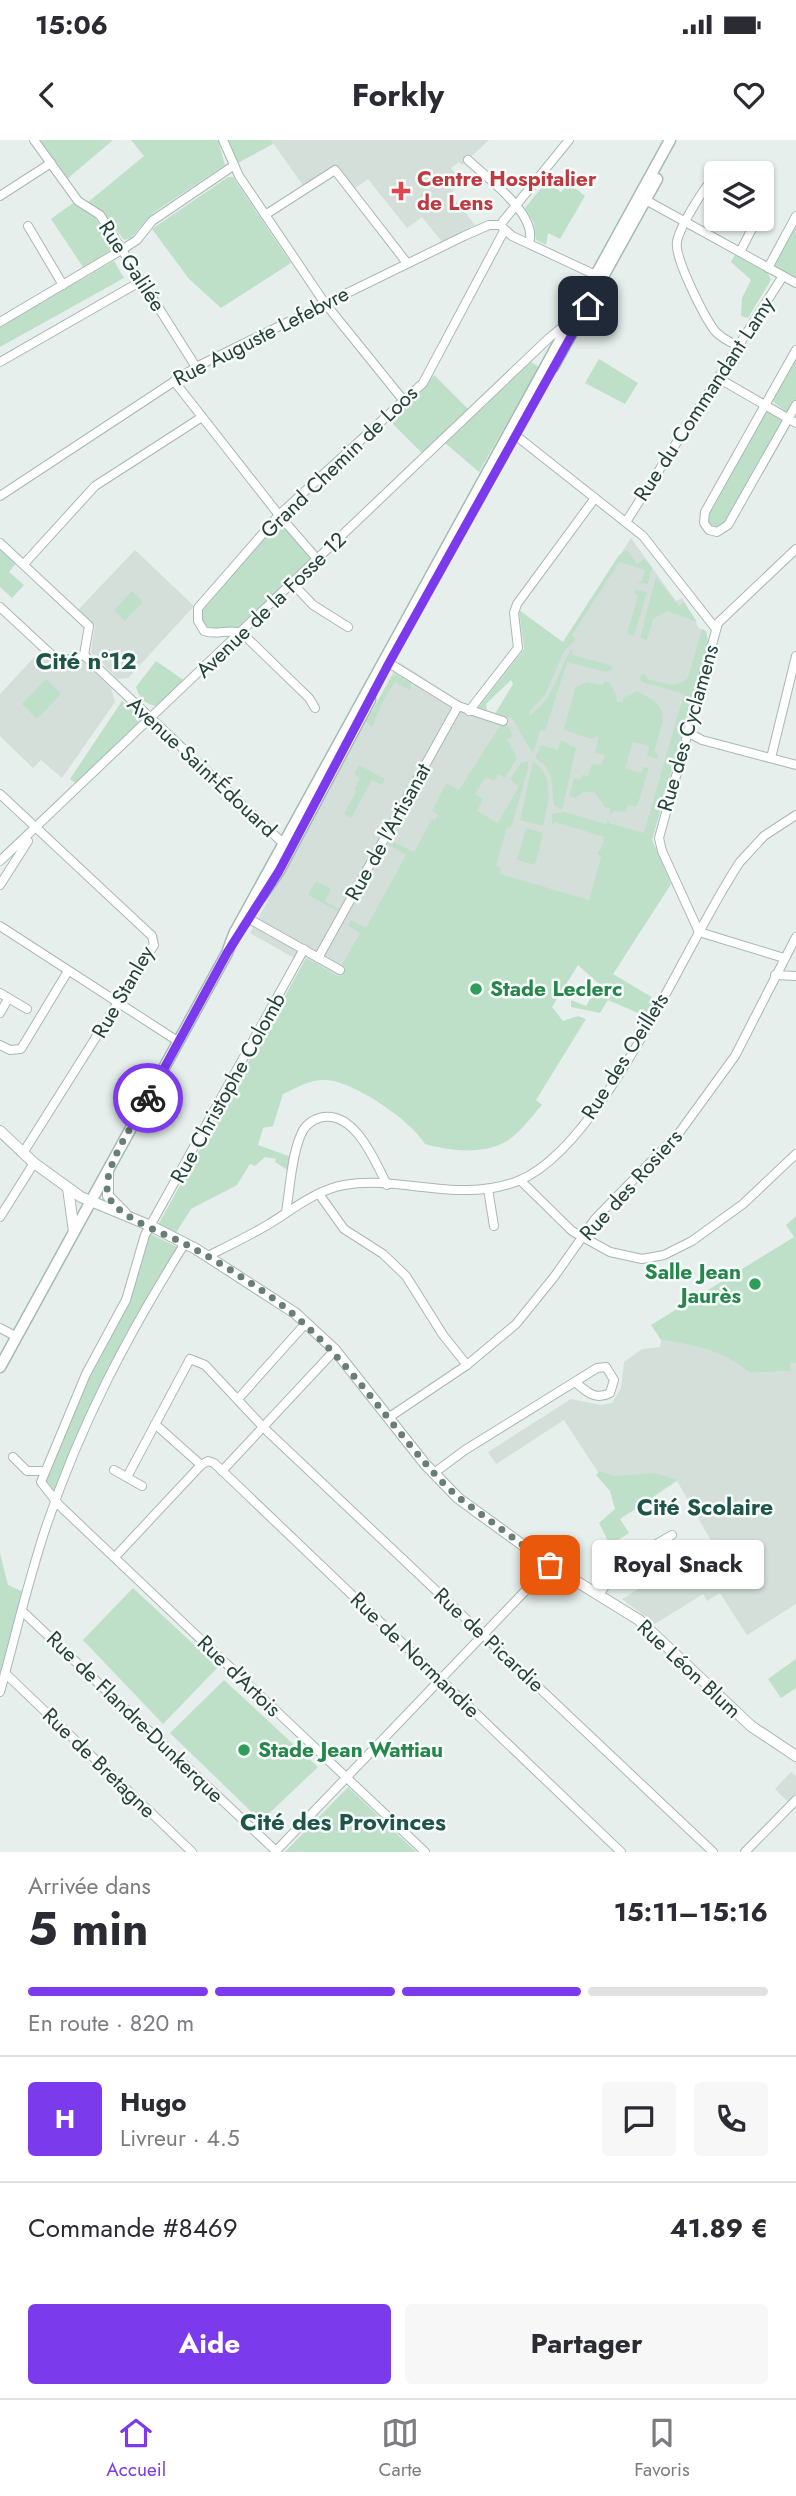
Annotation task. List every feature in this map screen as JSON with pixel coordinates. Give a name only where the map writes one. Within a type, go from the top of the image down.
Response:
[{"type":"main road","points":[[643,198],[670,140]]},
{"type":"main road","points":[[0,1367],[555,355],[678,140]]},
{"type":"street","name":"Rue Galilée","points":[[34,140],[78,201],[100,215],[196,367]]},
{"type":"street","points":[[223,140],[233,166],[324,302],[404,401]]},
{"type":"street","name":"Grand Chemin de Loos","points":[[242,633],[233,630],[204,631],[198,621],[198,608],[279,515],[404,401],[430,372],[502,228],[516,206],[569,140]]},
{"type":"street","points":[[468,160],[516,206],[528,222],[528,243]]},
{"type":"street","points":[[0,196],[51,163]]},
{"type":"street","points":[[0,322],[137,240],[152,222],[233,166]]},
{"type":"street","points":[[265,215],[335,170],[407,263]]},
{"type":"street","points":[[704,190],[677,243],[682,269],[713,328],[738,346]]},
{"type":"street","points":[[643,198],[796,283]]},
{"type":"street","points":[[768,268],[796,216]]},
{"type":"street","name":"Rue Auguste Lefebvre","points":[[0,496],[196,367],[324,302],[489,225],[502,228]]},
{"type":"street","points":[[28,226],[63,285]]},
{"type":"street","points":[[502,228],[599,277]]},
{"type":"street","points":[[740,252],[751,231]]},
{"type":"street","name":"Rue du Commandant Lamy","points":[[626,522],[783,276]]},
{"type":"street","points":[[0,362],[143,280]]},
{"type":"street","name":"Avenue de la Fosse 12","points":[[0,861],[540,347],[558,331],[571,329]]},
{"type":"street","points":[[540,347],[555,355]]},
{"type":"street","points":[[796,350],[705,512],[704,523],[709,530],[723,531],[728,525],[792,421],[796,405]]},
{"type":"street","points":[[718,378],[792,421]]},
{"type":"street","points":[[174,381],[279,515],[318,560]]},
{"type":"street","points":[[24,565],[95,486],[202,416]]},
{"type":"street","points":[[513,432],[649,543],[716,629]]},
{"type":"street","points":[[469,711],[518,648],[514,613],[517,604],[595,498]]},
{"type":"street","points":[[0,542],[89,626],[84,655],[62,661],[56,659],[0,607]]},
{"type":"street","name":"Rue des Cyclamens","points":[[699,932],[659,838],[716,629],[722,617],[796,549]]},
{"type":"street","points":[[293,584],[313,605],[348,627]]},
{"type":"street","points":[[242,633],[309,698],[315,708]]},
{"type":"street","name":"Avenue Saint-Édouard","points":[[84,655],[287,847]]},
{"type":"street","points":[[771,758],[796,656]]},
{"type":"street","points":[[387,662],[458,706],[503,721]]},
{"type":"street","name":"Rue de l'Artisanat","points":[[318,958],[458,706]]},
{"type":"street","points":[[687,732],[702,740],[796,765]]},
{"type":"street","name":"Rue Stanley","points":[[0,794],[152,936],[154,944],[23,1153]]},
{"type":"street","name":"Rue des Oeillets","points":[[208,1256],[319,1194],[348,1184],[488,1189],[520,1180],[555,1158],[606,1093],[740,862],[764,836],[796,815]]},
{"type":"street","points":[[0,885],[35,829]]},
{"type":"street","points":[[246,918],[340,970]]},
{"type":"street","points":[[0,926],[178,1042]]},
{"type":"street","points":[[699,932],[784,958]]},
{"type":"street","name":"Rue des Rosiers","points":[[388,1418],[467,1365],[522,1317],[582,1236],[672,1141],[735,1056],[796,937]]},
{"type":"street","name":"Rue Christophe Colomb","points":[[44,1471],[86,1374],[126,1300],[145,1235],[304,949]]},
{"type":"street","points":[[0,1045],[16,1052],[20,1049],[68,971]]},
{"type":"street","points":[[775,975],[796,976]]},
{"type":"street","points":[[0,993],[27,1009]]},
{"type":"street","points":[[0,1013],[9,999]]},
{"type":"street","points":[[286,1213],[298,1140],[305,1127],[317,1118],[337,1118],[348,1123],[387,1185]]},
{"type":"street","name":"Rue Léon Blum","points":[[0,1131],[34,1163],[68,1188],[91,1202],[151,1226],[208,1256],[257,1286],[306,1323],[335,1350],[433,1473],[458,1497],[550,1565],[645,1625],[751,1726],[796,1756]]},
{"type":"street","points":[[520,1180],[572,1231],[622,1257],[642,1259],[664,1255],[726,1217],[796,1154]]},
{"type":"street","points":[[0,1217],[34,1163]]},
{"type":"street","points":[[108,1172],[109,1199],[128,1216]]},
{"type":"street","points":[[68,1188],[74,1232]]},
{"type":"street","points":[[488,1189],[494,1226]]},
{"type":"street","points":[[319,1194],[344,1229],[383,1254],[406,1276],[443,1335],[467,1365]]},
{"type":"street","points":[[0,1692],[55,1500],[93,1410],[131,1331],[185,1243]]},
{"type":"street","points":[[238,1399],[306,1323]]},
{"type":"street","points":[[0,1328],[17,1337]]},
{"type":"street","points":[[222,1471],[265,1429],[335,1350]]},
{"type":"street","name":"Rue de Picardie","points":[[155,1424],[190,1359],[205,1365],[265,1429],[713,1852]]},
{"type":"street","points":[[433,1473],[465,1450],[575,1382],[602,1366],[610,1370],[614,1380],[610,1393],[602,1396],[592,1395],[575,1382]]},
{"type":"street","points":[[127,1477],[155,1424]]},
{"type":"street","name":"Rue de Normandie","points":[[155,1424],[204,1463],[222,1471],[621,1852]]},
{"type":"street","points":[[13,1457],[27,1471],[44,1471],[42,1485],[55,1500]]},
{"type":"street","points":[[115,1557],[204,1463]]},
{"type":"street","points":[[114,1470],[142,1486]]},
{"type":"street","name":"Rue d'Artois","points":[[55,1500],[425,1852]]},
{"type":"street","points":[[599,1595],[618,1566],[672,1535]]},
{"type":"street","points":[[276,1852],[550,1565]]},
{"type":"street","name":"Rue de Flandre-Dunkerque","points":[[22,1611],[276,1852]]},
{"type":"street","name":"Rue de Bretagne","points":[[5,1673],[192,1852]]},
{"type":"street","points":[[745,1852],[796,1800]]},
{"type":"shaded area","points":[[271,140],[489,140],[462,165],[459,162],[451,168],[463,182],[450,193],[475,225],[442,242],[422,217],[407,228],[368,179],[354,189],[335,167],[304,187]]},
{"type":"shaded area","points":[[631,538],[676,601],[682,598],[699,628],[706,631],[708,642],[652,840],[671,884],[611,977],[407,873],[339,978],[305,958],[303,963],[250,933],[399,662],[465,704],[495,714],[563,642]]},
{"type":"shaded area","points":[[135,550],[194,606],[128,678],[118,679],[91,652],[95,625],[78,610]]},
{"type":"shaded area","points":[[40,651],[56,666],[82,661],[111,688],[115,702],[62,778],[41,760],[33,768],[0,736],[0,694]]},
{"type":"shaded area","points":[[661,1340],[706,1347],[729,1356],[750,1373],[790,1371],[790,1363],[796,1363],[796,1604],[747,1635],[720,1593],[707,1601],[703,1594],[655,1624],[622,1599],[713,1544],[677,1481],[630,1513],[603,1480],[564,1420],[496,1464],[488,1452],[571,1399],[601,1405],[612,1403],[621,1388],[624,1362],[642,1349],[660,1347]]},
{"type":"shaded area","points":[[791,1772],[796,1776],[796,1794],[788,1802],[775,1789]]},
{"type":"green space","points":[[39,140],[113,140],[67,179]]},
{"type":"green space","points":[[131,140],[218,140],[225,165],[153,213],[131,238],[124,240],[103,212],[87,203],[144,156]]},
{"type":"green space","points":[[228,140],[271,140],[273,144],[236,164]]},
{"type":"green space","points":[[228,177],[233,177],[291,263],[221,308],[189,279],[152,229]]},
{"type":"green space","points":[[546,182],[561,192],[569,183],[585,196],[560,239],[548,233],[546,245],[536,240],[534,223],[525,208]]},
{"type":"green space","points":[[73,203],[94,216],[116,247],[83,267],[51,219]]},
{"type":"green space","points":[[796,222],[796,279],[773,266]]},
{"type":"green space","points":[[735,255],[768,273],[771,280],[748,318],[741,316],[742,298],[751,280],[731,262]]},
{"type":"green space","points":[[114,261],[124,278],[0,347],[0,326]]},
{"type":"green space","points":[[796,356],[796,399],[789,411],[785,411],[771,400]]},
{"type":"green space","points":[[599,359],[638,383],[625,404],[585,383]]},
{"type":"green space","points":[[531,362],[539,367],[479,472],[445,443]]},
{"type":"green space","points":[[434,375],[468,409],[423,454],[389,420],[416,398]]},
{"type":"green space","points":[[769,411],[782,419],[783,423],[726,525],[716,529],[709,525],[707,515],[764,414]]},
{"type":"green space","points":[[279,515],[318,560],[238,631],[210,634],[201,622],[200,608]]},
{"type":"green space","points":[[0,546],[17,562],[9,572],[24,585],[12,598],[0,587]]},
{"type":"green space","points":[[627,550],[637,564],[644,559],[652,567],[648,584],[636,583],[642,581],[645,570],[619,562],[572,635],[576,639],[564,651],[545,695],[529,712],[531,715],[548,698],[573,649],[572,655],[610,665],[613,669],[606,672],[567,662],[545,731],[540,730],[534,752],[531,751],[512,718],[495,714],[513,684],[511,680],[486,704],[487,710],[478,708],[524,649],[519,610],[563,642],[619,555]]},
{"type":"green space","points":[[656,577],[679,606],[684,602],[697,622],[667,611],[653,619],[647,640],[640,638]]},
{"type":"green space","points":[[635,590],[647,592],[634,636],[627,634],[638,595],[634,593]]},
{"type":"green space","points":[[132,591],[143,602],[125,621],[114,610]]},
{"type":"green space","points":[[702,629],[706,631],[708,642],[652,840],[671,884],[613,974],[655,999],[645,1016],[608,1000],[600,1013],[571,1007],[571,1000],[586,1006],[599,984],[578,965],[552,1007],[563,1021],[578,1016],[586,1019],[536,1100],[542,1105],[512,1138],[477,1150],[425,1144],[408,1124],[364,1094],[336,1082],[313,1081],[283,1094],[273,1126],[263,1128],[258,1145],[291,1157],[289,1171],[275,1162],[276,1159],[265,1157],[255,1166],[250,1164],[237,1185],[191,1209],[176,1233],[158,1225],[306,958],[339,977],[345,968],[342,965],[360,933],[348,925],[352,920],[366,928],[406,855],[388,845],[391,840],[414,852],[432,819],[435,820],[438,815],[432,811],[446,783],[459,790],[501,724],[509,727],[513,737],[507,739],[517,758],[505,778],[498,774],[494,781],[486,777],[475,794],[483,799],[477,811],[498,823],[519,786],[512,782],[511,778],[521,763],[528,761],[528,769],[511,828],[507,827],[496,866],[501,868],[500,874],[589,900],[601,857],[597,853],[604,837],[555,822],[552,826],[552,814],[564,812],[606,824],[608,819],[609,823],[644,833],[684,694],[642,682],[639,677],[644,673],[648,679],[670,684],[688,678]]},
{"type":"green space","points":[[156,661],[185,681],[157,706],[143,700],[136,687]]},
{"type":"green space","points":[[397,675],[411,683],[411,688],[409,690],[395,682],[372,727],[366,722],[392,676]]},
{"type":"green space","points":[[46,679],[61,694],[37,719],[22,704]]},
{"type":"green space","points":[[604,681],[610,683],[617,697],[616,701],[623,703],[623,698],[637,691],[655,701],[662,710],[663,720],[654,752],[658,754],[657,759],[647,756],[649,746],[633,742],[625,768],[641,773],[644,767],[649,768],[636,807],[628,805],[626,812],[613,811],[611,815],[610,808],[605,807],[595,792],[583,792],[575,798],[569,796],[574,778],[580,780],[582,775],[588,776],[592,764],[601,765],[605,755],[595,753],[599,736],[591,739],[564,730],[575,688],[587,682],[603,685]]},
{"type":"green space","points":[[122,701],[141,718],[141,722],[77,784],[70,779]]},
{"type":"green space","points":[[561,740],[576,748],[562,810],[554,805],[551,776],[545,765],[535,758],[541,745],[558,750]]},
{"type":"green space","points":[[533,762],[545,775],[548,783],[543,826],[520,820]]},
{"type":"green space","points":[[359,765],[385,779],[382,785],[372,780],[351,818],[344,814],[356,792],[354,790],[360,778],[354,774]]},
{"type":"green space","points":[[526,828],[543,833],[535,865],[517,860]]},
{"type":"green space","points":[[316,881],[331,889],[325,901],[339,909],[337,911],[308,895]]},
{"type":"green space","name":"Salle Jean Jaurès","points":[[796,1216],[796,1363],[790,1363],[790,1371],[750,1373],[719,1354],[687,1344],[661,1340],[651,1325],[794,1237],[786,1225]]},
{"type":"green space","points":[[147,1232],[181,1249],[130,1331],[58,1495],[45,1489],[45,1466],[126,1300]]},
{"type":"green space","points":[[600,1471],[614,1476],[656,1473],[677,1480],[620,1519],[629,1533],[610,1545],[599,1523],[615,1509],[610,1491],[596,1475]]},
{"type":"green space","points":[[0,1553],[8,1585],[24,1592],[0,1679]]},
{"type":"green space","points":[[133,1588],[218,1667],[163,1724],[83,1640]]},
{"type":"green space","points":[[796,1659],[796,1688],[781,1698],[768,1679]]},
{"type":"green space","name":"Stade Jean Wattiau","points":[[224,1680],[318,1767],[261,1821],[170,1733]]},
{"type":"green space","points":[[348,1787],[416,1852],[285,1852]]},
{"type":"way so far","points":[[148,1098],[108,1172],[106,1187],[110,1200],[128,1216],[196,1250],[257,1286],[295,1313],[335,1350],[441,1481],[458,1497],[550,1565]]},
{"type":"place","name":"Centre Hospitalier de Lens","points":[[401,191]]},
{"type":"place","name":"Stade Leclerc","points":[[476,989]]},
{"type":"place","name":"Salle Jean Jaurès","points":[[755,1284]]},
{"type":"place","name":"Royal Snack","points":[[550,1565]]},
{"type":"place","name":"Stade Jean Wattiau","points":[[244,1750]]},
{"type":"district","name":"Cité n°12","points":[[86,660]]},
{"type":"district","name":"Cité Scolaire","points":[[705,1507]]},
{"type":"district","name":"Cité des Provinces","points":[[343,1821]]},
{"type":"route","points":[[148,1098],[227,953],[235,945],[257,903],[279,871],[389,663],[588,306]]}]
